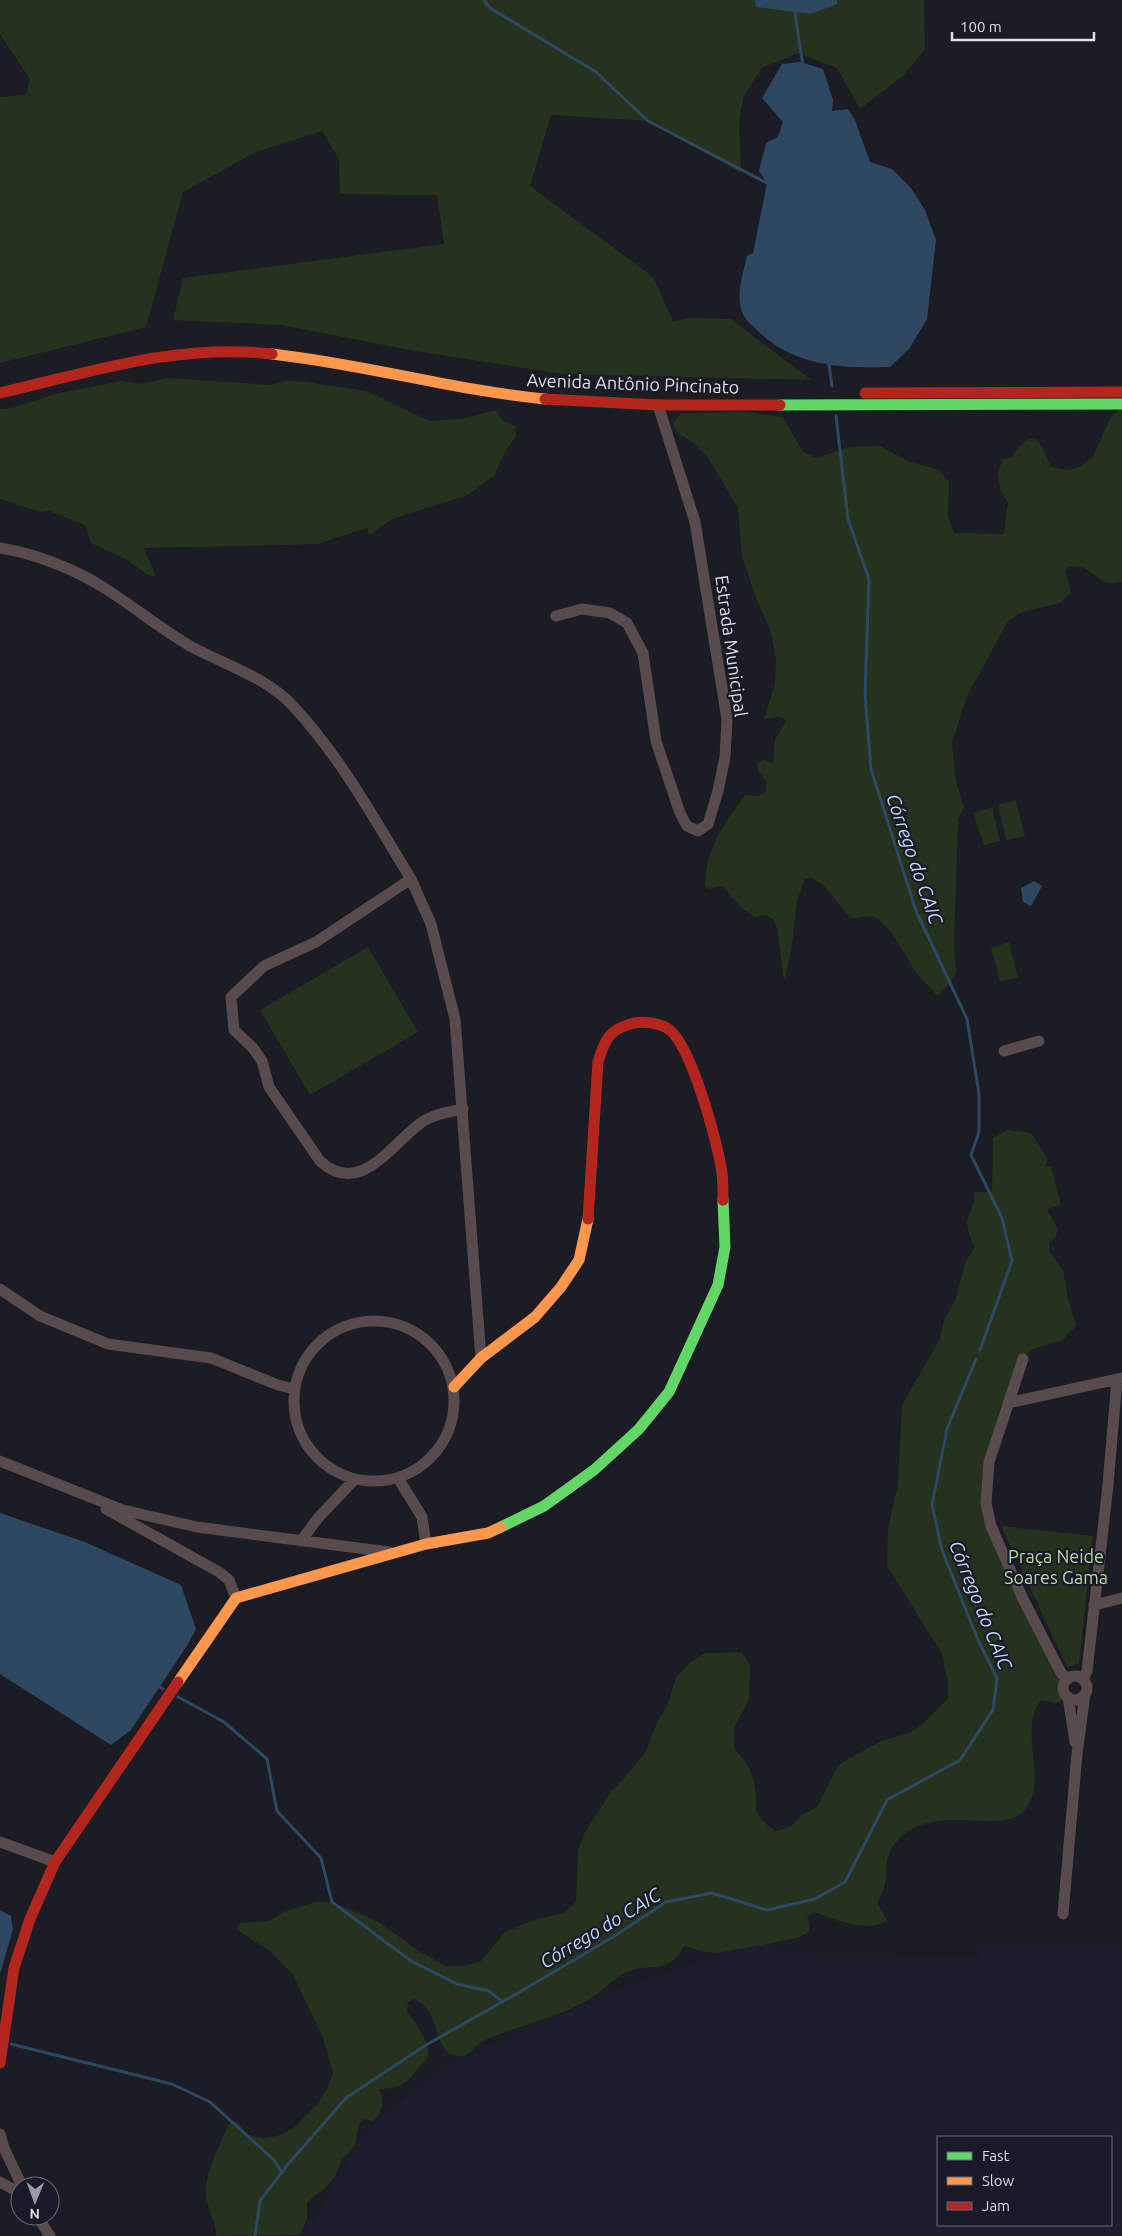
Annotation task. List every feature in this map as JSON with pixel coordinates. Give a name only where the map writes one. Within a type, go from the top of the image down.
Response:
[{"type":"main road","name":"Avenida Antônio Pincinato","points":[[196,341],[259,343],[314,348],[529,385]]},
{"type":"main road","name":"Avenida Antônio Pincinato","points":[[0,393],[138,357],[193,352],[252,352],[318,360],[526,397],[658,404],[1122,404]]},
{"type":"main road","points":[[0,382],[91,358]]},
{"type":"main road","name":"Avenida Antônio Pincinato","points":[[549,387],[642,392]]},
{"type":"main road","points":[[856,393],[1122,392]]},
{"type":"main road","points":[[0,2063],[14,1968],[30,1919],[55,1862],[236,1598],[426,1544],[488,1533],[544,1506],[594,1470],[639,1429],[668,1392],[691,1348],[718,1285],[725,1247],[722,1174],[715,1138],[697,1078],[677,1038],[667,1028],[644,1021],[618,1027],[604,1042],[598,1062],[588,1224],[579,1260],[561,1287],[535,1316],[481,1358],[454,1387]]},
{"type":"street","name":"Estrada Municipal","points":[[556,616],[582,609],[610,613],[627,623],[643,652],[656,741],[680,813],[688,826],[698,832],[708,824],[718,791],[725,757],[727,719],[695,522],[658,404]]},
{"type":"street","points":[[0,548],[61,566],[104,588],[188,644],[228,666],[268,683],[294,706],[348,777],[411,879],[431,924],[455,1019],[481,1358]]},
{"type":"street","points":[[411,879],[316,942],[264,966],[231,997],[234,1030],[254,1048],[262,1061],[269,1087],[305,1141],[328,1169],[342,1175],[361,1173],[424,1121],[442,1113],[463,1109]]},
{"type":"street","points":[[1004,1051],[1041,1040]]},
{"type":"street","points":[[0,1289],[40,1316],[108,1344],[211,1358],[278,1385],[294,1389]]},
{"type":"street","points":[[360,1321],[385,1321],[410,1328],[430,1343],[446,1363],[454,1387],[454,1410],[444,1439],[436,1452],[419,1468],[398,1478],[377,1481],[355,1479],[333,1470],[314,1455],[301,1436],[294,1413],[294,1389],[301,1365],[316,1345],[336,1330],[360,1321]]},
{"type":"street","points":[[1023,1359],[989,1462],[986,1491],[987,1513],[1023,1599],[1061,1673],[1068,1679]]},
{"type":"street","points":[[1008,1403],[1120,1378],[1087,1671],[1083,1679]]},
{"type":"street","points":[[0,1461],[76,1493],[123,1510],[197,1526],[394,1553]]},
{"type":"street","points":[[398,1478],[422,1517],[426,1544]]},
{"type":"street","points":[[301,1541],[318,1518],[355,1479]]},
{"type":"street","points":[[76,1493],[219,1572],[229,1580],[236,1598]]},
{"type":"street","points":[[1094,1605],[1122,1598]]},
{"type":"street","points":[[1063,1914],[1077,1754],[1087,1686],[1083,1679],[1075,1676],[1068,1679],[1064,1690],[1068,1697],[1077,1754]]},
{"type":"street","points":[[1068,1697],[1079,1699],[1085,1694]]},
{"type":"street","points":[[0,1842],[55,1862]]},
{"type":"street","points":[[0,2134],[4,2148],[17,2176]]},
{"type":"shaded area","points":[[772,1938],[782,1955],[979,1958],[974,1942],[1108,1944],[1122,1942],[1122,2236],[304,2236],[366,2131],[439,2069],[613,1992]]},
{"type":"green space","points":[[0,0],[924,0],[925,49],[903,76],[860,109],[837,68],[798,53],[762,68],[744,95],[739,119],[741,173],[648,121],[551,115],[530,186],[653,277],[673,321],[689,318],[731,319],[811,380],[562,374],[415,351],[281,325],[173,320],[183,278],[444,244],[437,195],[340,194],[339,159],[322,131],[256,152],[183,192],[146,327],[0,363],[0,97],[26,95],[30,79],[0,34]]},
{"type":"green space","points":[[168,378],[269,385],[286,381],[307,382],[366,391],[430,421],[462,419],[496,410],[502,420],[515,426],[516,436],[505,452],[494,476],[468,495],[392,519],[369,535],[367,528],[317,544],[144,548],[156,577],[148,575],[127,560],[91,543],[85,525],[49,511],[41,512],[0,499],[0,409],[12,408],[55,394],[121,381],[141,384]]},
{"type":"green space","points":[[1122,406],[1122,582],[1104,582],[1082,568],[1067,568],[1065,571],[1071,592],[1060,603],[1022,612],[1008,621],[967,696],[952,743],[956,782],[964,807],[958,820],[954,942],[956,973],[947,987],[937,996],[918,975],[893,936],[882,923],[876,918],[867,916],[850,918],[824,886],[812,878],[805,879],[797,901],[791,952],[784,981],[777,928],[773,919],[766,915],[755,917],[744,910],[722,886],[709,889],[705,886],[708,861],[712,849],[730,816],[745,795],[759,796],[765,792],[767,782],[758,771],[757,765],[762,759],[773,763],[775,739],[785,723],[784,719],[780,717],[764,719],[775,684],[776,659],[770,629],[757,601],[742,556],[738,508],[707,456],[690,440],[676,432],[673,423],[681,413],[746,412],[783,417],[803,452],[817,458],[849,447],[880,446],[908,461],[939,470],[949,482],[948,516],[954,533],[1004,534],[1008,503],[1000,489],[998,472],[1003,459],[1011,458],[1025,442],[1035,439],[1043,448],[1051,467],[1069,470],[1081,466],[1093,456],[1110,419]]},
{"type":"green space","points":[[1016,800],[1025,836],[1006,840],[998,805]]},
{"type":"green space","points":[[992,807],[1000,841],[984,845],[973,813]]},
{"type":"green space","points":[[1009,942],[1018,978],[1000,981],[991,948]]},
{"type":"green space","points":[[368,947],[418,1032],[310,1095],[260,1010]]},
{"type":"green space","points":[[1008,1130],[1031,1133],[1048,1159],[1045,1167],[1051,1166],[1061,1205],[1047,1209],[1058,1229],[1056,1236],[1049,1243],[1049,1251],[1063,1270],[1076,1326],[1061,1341],[1032,1349],[1021,1360],[1001,1406],[987,1456],[987,1510],[1066,1685],[1066,1694],[1060,1702],[1054,1703],[1041,1700],[1034,1713],[1032,1742],[1035,1772],[1034,1787],[1030,1801],[1022,1813],[1012,1819],[997,1821],[944,1820],[925,1824],[908,1831],[894,1845],[889,1854],[885,1885],[877,1903],[887,1920],[880,1924],[871,1926],[851,1924],[814,1912],[807,1917],[810,1926],[809,1932],[797,1938],[718,1953],[705,1952],[684,1946],[678,1955],[666,1965],[629,1971],[577,2006],[486,2039],[464,2056],[456,2056],[445,2050],[428,2011],[414,1999],[408,2002],[407,2012],[428,2048],[426,2060],[406,2082],[392,2088],[379,2089],[382,2106],[379,2114],[373,2121],[364,2119],[359,2124],[355,2145],[341,2161],[335,2177],[323,2190],[307,2202],[307,2219],[300,2235],[216,2236],[215,2225],[206,2194],[206,2186],[214,2157],[231,2120],[238,2123],[249,2135],[263,2138],[277,2136],[294,2128],[318,2103],[327,2089],[333,2073],[323,2038],[293,1975],[271,1952],[236,1929],[240,1923],[269,1921],[284,1912],[315,1902],[332,1902],[377,1921],[419,1951],[446,1966],[464,1966],[481,1961],[504,1933],[533,1920],[564,1913],[576,1902],[578,1851],[584,1834],[611,1792],[646,1751],[658,1720],[667,1706],[676,1678],[688,1664],[705,1653],[742,1652],[750,1666],[749,1700],[734,1728],[734,1748],[745,1762],[753,1778],[756,1808],[761,1819],[776,1831],[791,1826],[802,1815],[817,1807],[838,1765],[881,1741],[910,1733],[924,1723],[948,1698],[948,1681],[941,1652],[887,1566],[888,1529],[898,1484],[902,1405],[940,1339],[944,1319],[955,1301],[966,1261],[975,1247],[970,1236],[967,1221],[974,1200],[974,1192],[992,1192],[993,1138]]},
{"type":"green space","name":"Praça Neide Soares Gama","points":[[1001,1526],[1093,1536],[1079,1664],[1068,1667],[1065,1662]]},
{"type":"water","points":[[755,0],[837,0],[837,4],[811,14],[756,7]]},
{"type":"water","points":[[800,62],[823,69],[833,100],[832,111],[848,109],[855,120],[870,162],[892,169],[911,188],[925,210],[936,240],[927,319],[909,349],[890,367],[836,366],[802,358],[771,342],[748,322],[741,309],[742,279],[747,256],[753,253],[767,183],[759,171],[766,143],[778,137],[783,122],[762,98],[782,64]]},
{"type":"water","points":[[1034,881],[1042,886],[1031,906],[1023,902],[1021,888]]},
{"type":"water","points":[[0,1513],[85,1542],[181,1585],[196,1629],[131,1730],[111,1745],[0,1674]]},
{"type":"water","points":[[0,1910],[11,1916],[13,1929],[0,1974]]},
{"type":"waterway","points":[[484,0],[490,8],[596,72],[648,121],[767,183]]},
{"type":"waterway","points":[[793,0],[803,66]]},
{"type":"waterway","points":[[829,364],[832,386]]},
{"type":"waterway","name":"Córrego do CAIC","points":[[836,416],[848,519],[869,579],[865,695],[871,769],[916,911],[967,1019],[979,1094],[979,1132],[971,1155],[1002,1218],[1012,1261],[980,1350]]},
{"type":"waterway","name":"Córrego do CAIC","points":[[255,2236],[260,2201],[289,2163],[346,2098],[426,2045],[613,1937],[666,1902],[712,1893],[767,1910],[815,1899],[845,1882],[887,1800],[960,1760],[993,1710],[997,1678],[978,1640],[942,1550],[932,1505],[947,1429],[976,1359]]},
{"type":"waterway","points":[[178,1697],[224,1722],[267,1759],[277,1811],[321,1858],[332,1902],[411,1961],[457,1984],[489,1991],[503,2002]]},
{"type":"waterway","points":[[11,2044],[172,2084],[210,2102],[274,2160],[282,2173]]},
{"type":"traffic: fast","points":[[780,405],[1122,404]]},
{"type":"traffic: fast","points":[[501,1527],[544,1506],[594,1470],[639,1429],[669,1392],[718,1285],[725,1247],[723,1200]]},
{"type":"traffic: slow","points":[[272,354],[306,358],[476,390],[545,399]]},
{"type":"traffic: slow","points":[[454,1387],[481,1358],[535,1317],[561,1287],[579,1260],[588,1219]]},
{"type":"traffic: slow","points":[[178,1682],[236,1598],[426,1544],[488,1533],[501,1527]]},
{"type":"traffic: jam","points":[[0,393],[101,369],[168,356],[202,352],[272,354]]},
{"type":"traffic: jam","points":[[865,393],[1122,392]]},
{"type":"traffic: jam","points":[[545,399],[658,405],[780,405]]},
{"type":"traffic: jam","points":[[588,1219],[598,1062],[609,1036],[619,1028],[638,1022],[646,1022],[667,1028],[676,1037],[685,1052],[702,1095],[715,1140],[722,1173],[723,1200]]},
{"type":"traffic: jam","points":[[0,2063],[14,1968],[30,1919],[55,1862],[178,1682]]}]
